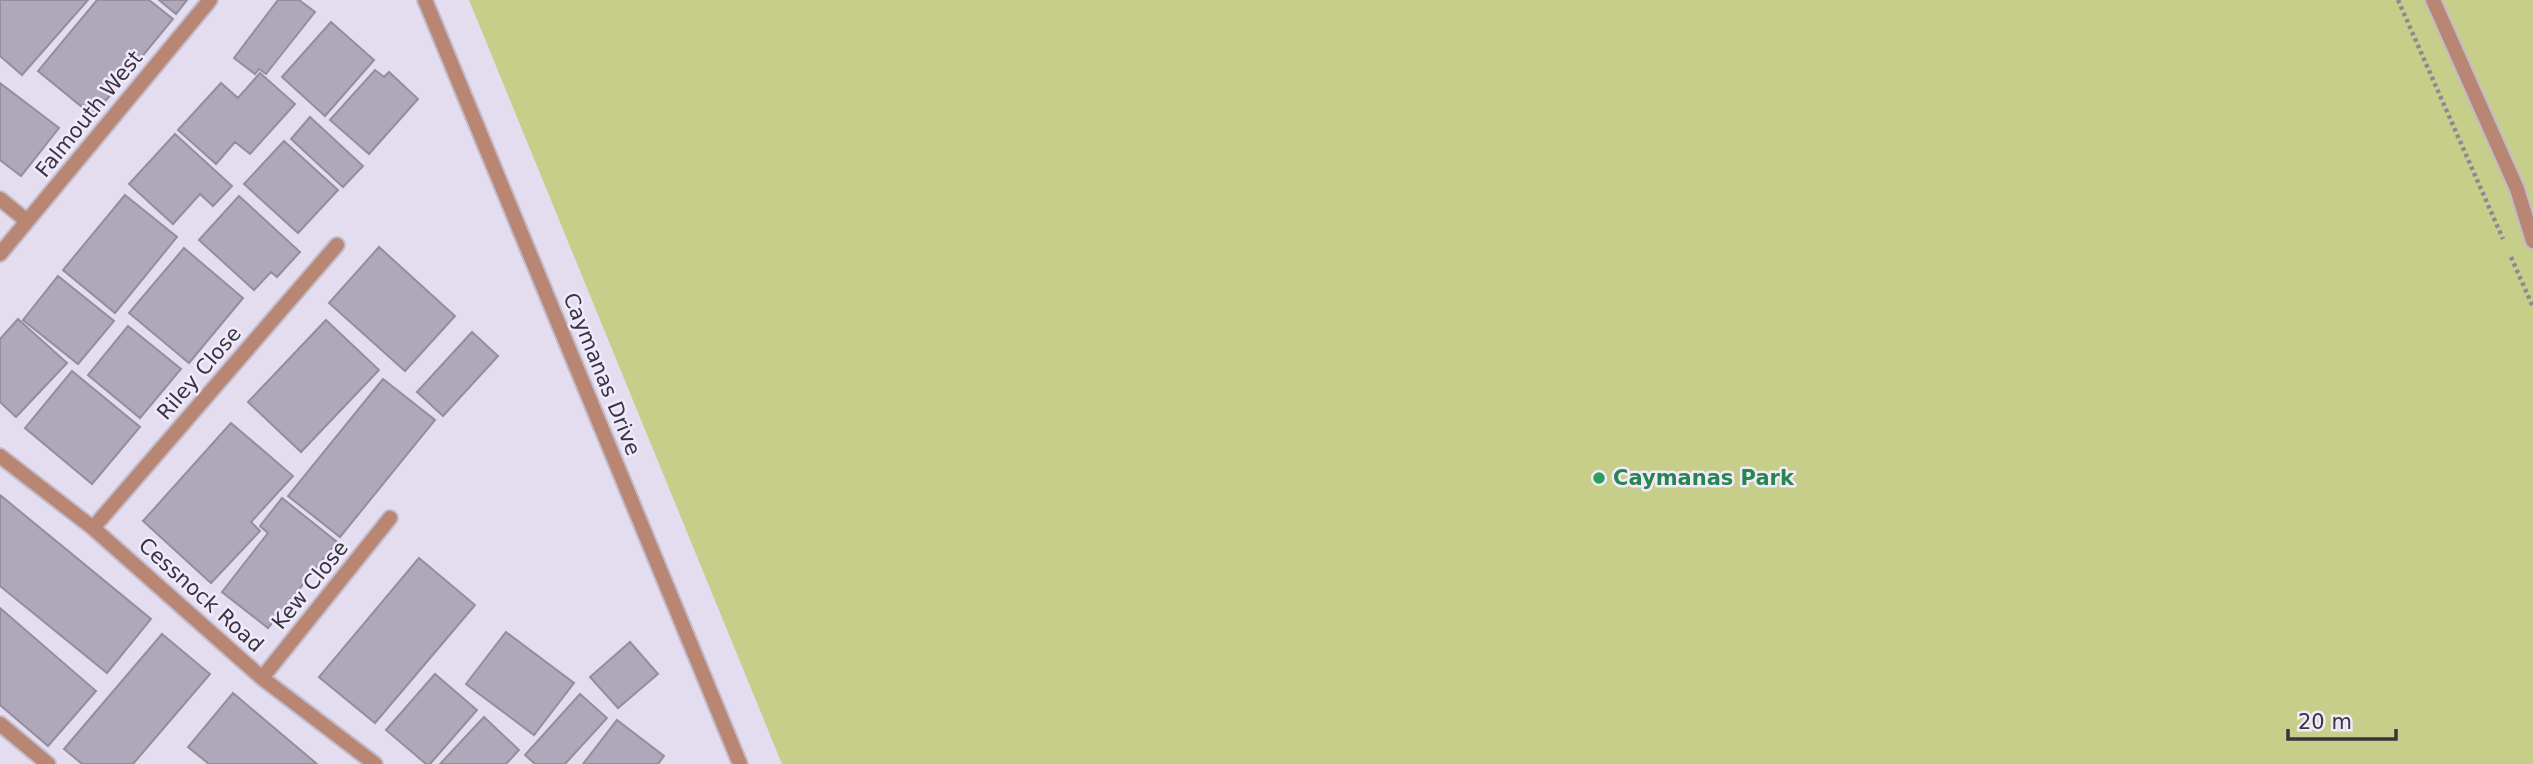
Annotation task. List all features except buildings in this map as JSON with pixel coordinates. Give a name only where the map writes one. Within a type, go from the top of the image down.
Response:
[{"type":"street","name":"Falmouth West","points":[[0,254],[210,0]]},
{"type":"street","name":"Caymanas Drive","points":[[425,0],[740,764]]},
{"type":"street","points":[[2433,0],[2517,189],[2533,241]]},
{"type":"street","points":[[0,199],[27,221]]},
{"type":"street","name":"Riley Close","points":[[93,528],[337,245]]},
{"type":"street","name":"Cessnock Road","points":[[0,456],[93,528],[262,678],[375,764]]},
{"type":"street","name":"Kew Close","points":[[262,678],[390,518]]},
{"type":"street","points":[[0,724],[48,764]]},
{"type":"path","points":[[2398,0],[2505,243]]},
{"type":"path","points":[[2510,256],[2533,307]]},
{"type":"green space","name":"Caymanas Park","points":[[469,0],[2533,0],[2533,764],[782,764]]},
{"type":"place","name":"Caymanas Park","points":[[1599,478]]}]
